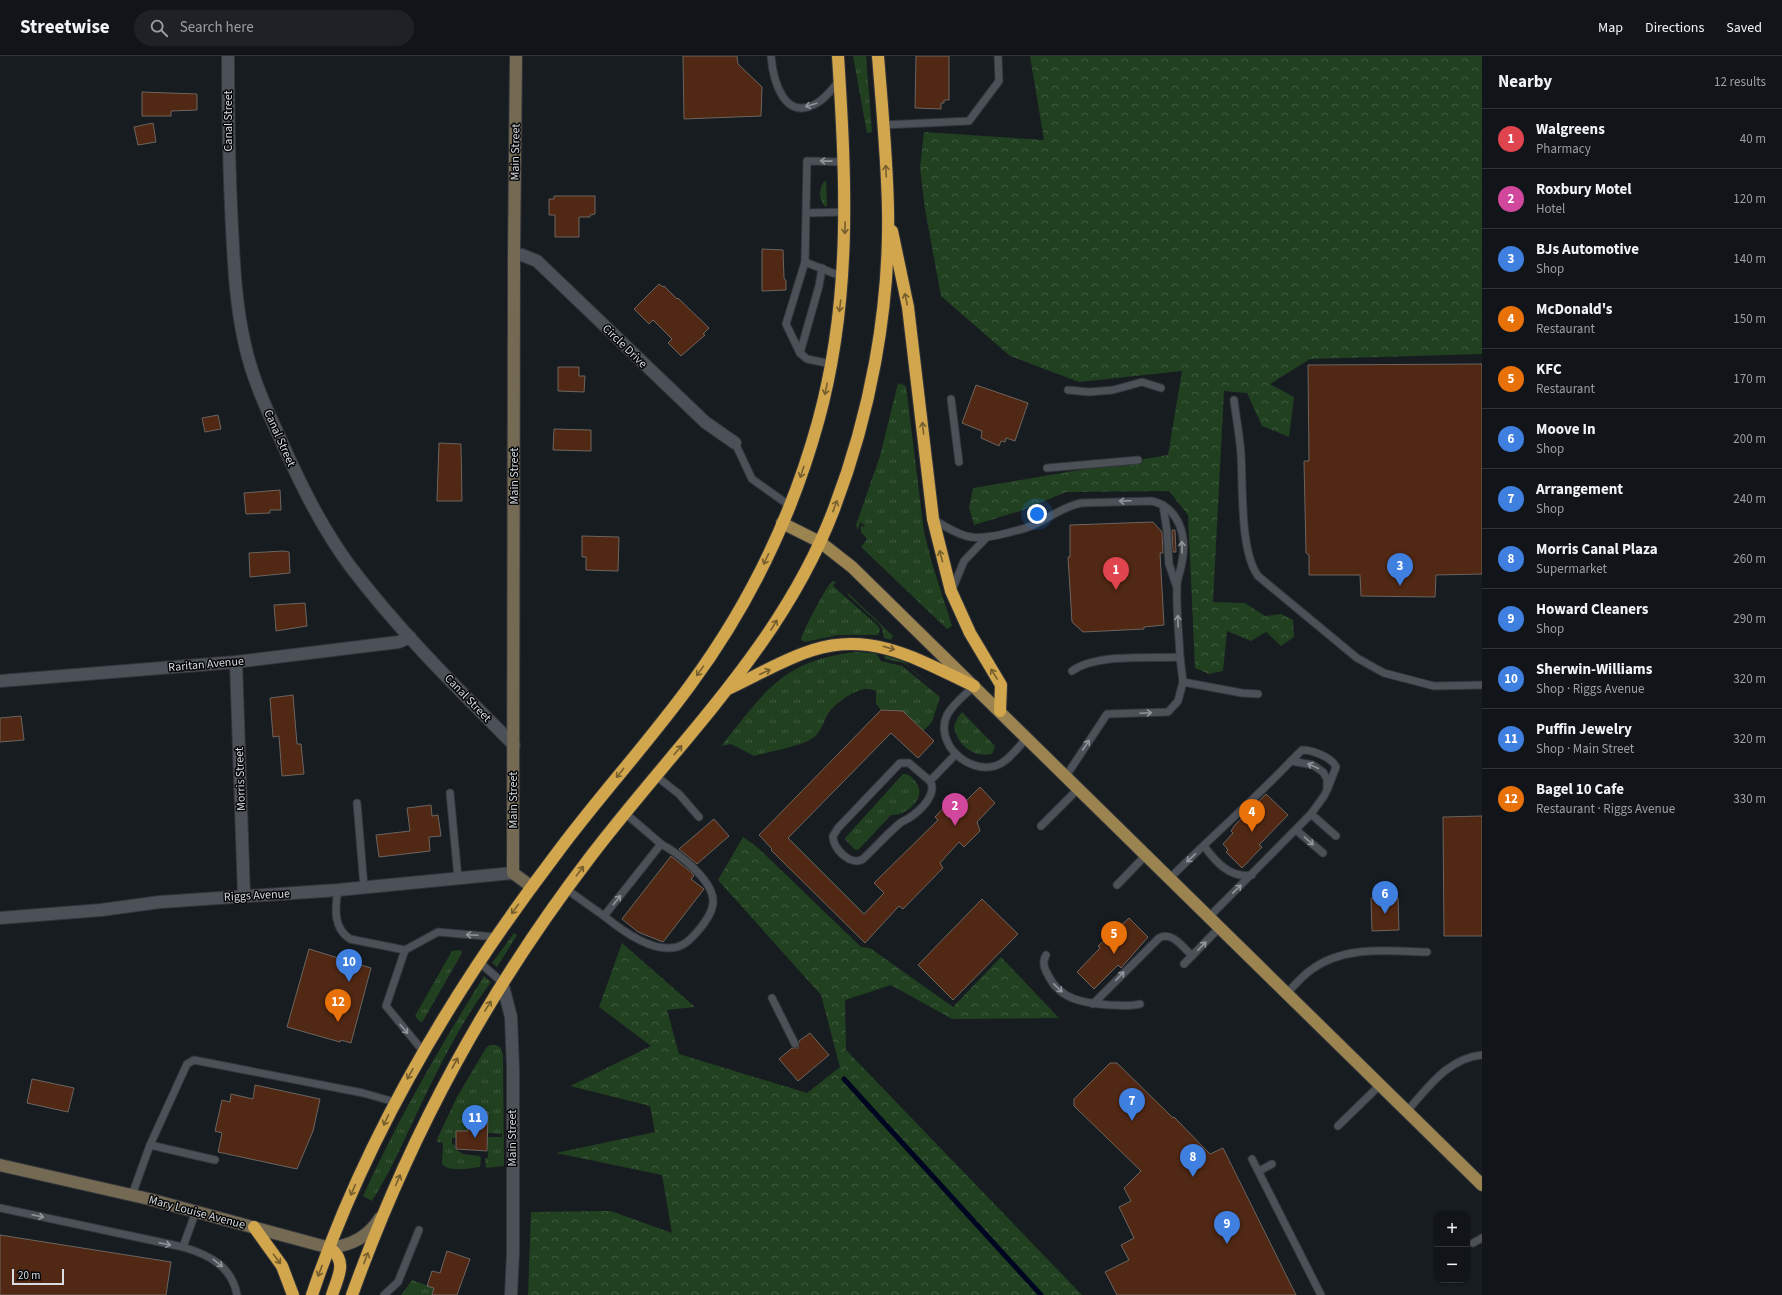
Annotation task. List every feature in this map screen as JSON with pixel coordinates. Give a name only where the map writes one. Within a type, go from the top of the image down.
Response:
[{"type":"highway","points":[[312,1295],[352,1192],[395,1102],[423,1051],[479,962],[558,851],[690,685],[717,646],[750,592],[790,506],[817,425],[831,364],[838,323],[843,277],[845,212],[844,162],[838,56]]},
{"type":"highway","points":[[352,1295],[382,1216],[403,1167],[448,1076],[502,982],[566,889],[625,813],[729,688],[770,631],[792,597],[820,542],[845,479],[861,424],[875,363],[885,277],[888,210],[878,56]]},
{"type":"highway","points":[[888,210],[908,307],[933,519],[952,590],[970,633],[1001,685],[1000,711]]},
{"type":"highway","points":[[729,688],[812,650],[830,645],[850,644],[880,646],[896,650],[974,686]]},
{"type":"highway","points":[[254,1227],[282,1266],[293,1295]]},
{"type":"highway","points":[[330,1248],[339,1255],[341,1264],[332,1295]]},
{"type":"main road","points":[[782,524],[820,542],[852,566],[1482,1185]]},
{"type":"street","name":"Canal Street","points":[[228,56],[228,144],[239,315],[245,345],[255,381],[287,456],[325,528],[350,565],[410,637],[514,745]]},
{"type":"street","name":"Main Street","points":[[513,873],[514,254],[516,56]]},
{"type":"street","name":"Circle Drive","points":[[514,254],[522,255],[536,261],[705,422],[735,443]]},
{"type":"street","name":"Raritan Avenue","points":[[0,681],[236,662],[399,642],[410,637]]},
{"type":"street","name":"Morris Street","points":[[236,662],[244,895]]},
{"type":"street","points":[[513,873],[532,887]]},
{"type":"street","name":"Riggs Avenue","points":[[0,918],[244,895],[338,890],[513,873]]},
{"type":"street","name":"Main Street","points":[[502,982],[511,1017],[512,1039],[513,1253],[511,1295]]},
{"type":"street","name":"Mary Louise Avenue","points":[[0,1165],[196,1211],[330,1248],[350,1244],[359,1240],[372,1230],[382,1216]]},
{"type":"lane","points":[[883,125],[969,121],[999,81],[998,56]]},
{"type":"lane","points":[[771,59],[779,93],[787,103],[796,106],[809,107],[817,103],[840,80]]},
{"type":"lane","points":[[831,364],[807,359],[800,353],[786,324],[805,262],[807,161],[844,162]]},
{"type":"lane","points":[[807,213],[845,212]]},
{"type":"lane","points":[[805,262],[843,277]]},
{"type":"lane","points":[[800,353],[819,286],[822,268]]},
{"type":"lane","points":[[1068,390],[1089,392],[1113,390],[1142,382],[1160,388]]},
{"type":"lane","points":[[951,399],[959,462]]},
{"type":"lane","points":[[1234,400],[1241,453],[1247,551],[1252,568],[1258,576],[1357,658],[1384,673],[1434,686],[1482,685]]},
{"type":"lane","points":[[735,443],[752,480],[790,506]]},
{"type":"lane","points":[[1047,468],[1138,460]]},
{"type":"lane","points":[[933,519],[953,532],[969,537],[986,538],[1031,526],[1071,505],[1081,503],[1152,500],[1163,505],[1181,525],[1182,561],[1176,585]]},
{"type":"lane","points":[[1066,776],[1107,714],[1168,712],[1178,701],[1183,682],[1176,585],[1169,564],[1167,530],[1163,505]]},
{"type":"lane","points":[[952,590],[964,562],[986,538]]},
{"type":"lane","points":[[1072,671],[1081,664],[1100,660],[1180,657]]},
{"type":"lane","points":[[1183,682],[1242,694],[1258,694]]},
{"type":"lane","points":[[974,686],[953,707],[945,722],[944,730],[947,742],[956,754],[982,768],[996,766],[1006,759],[1027,738]]},
{"type":"lane","points":[[1170,878],[1204,846],[1211,837],[1226,826],[1302,750],[1331,760],[1336,767],[1335,771],[1327,790],[1311,814],[1209,917]]},
{"type":"lane","points":[[930,781],[956,754]]},
{"type":"lane","points":[[1291,761],[1313,765],[1323,772],[1327,779],[1327,790]]},
{"type":"lane","points":[[900,763],[909,763],[930,781],[932,794],[926,803],[910,818],[900,823],[860,861],[851,861],[834,843],[833,836],[838,828],[900,763]]},
{"type":"lane","points":[[656,776],[679,794],[699,817]]},
{"type":"lane","points":[[1041,826],[1079,788]]},
{"type":"lane","points":[[450,793],[458,878]]},
{"type":"lane","points":[[358,803],[364,887]]},
{"type":"lane","points":[[566,889],[616,926],[640,940],[662,948],[683,945],[690,941],[703,925],[714,903],[712,892],[706,882],[676,852],[661,844],[625,813]]},
{"type":"lane","points":[[1311,814],[1336,836]]},
{"type":"lane","points":[[1296,830],[1323,853]]},
{"type":"lane","points":[[604,916],[661,844]]},
{"type":"lane","points":[[1204,846],[1215,861],[1232,873],[1240,876],[1252,875]]},
{"type":"lane","points":[[1116,884],[1146,855]]},
{"type":"lane","points":[[338,890],[336,905],[338,927],[343,934],[358,941],[405,950],[438,932],[496,937]]},
{"type":"lane","points":[[1184,964],[1220,927]]},
{"type":"lane","points":[[1093,1004],[1158,938],[1165,935],[1172,937],[1192,956]]},
{"type":"lane","points":[[405,950],[386,1006],[423,1051]]},
{"type":"lane","points":[[1287,993],[1311,970],[1330,960],[1343,956],[1370,951],[1427,952]]},
{"type":"lane","points":[[1046,954],[1043,963],[1054,984],[1068,997],[1076,1001],[1093,1004],[1131,1006],[1140,1004]]},
{"type":"lane","points":[[479,962],[502,982]]},
{"type":"lane","points":[[772,998],[795,1044]]},
{"type":"lane","points":[[1407,1111],[1439,1076],[1455,1063],[1482,1055]]},
{"type":"lane","points":[[132,1195],[150,1145],[187,1064],[194,1060],[363,1093],[395,1102]]},
{"type":"lane","points":[[1338,1126],[1380,1084]]},
{"type":"lane","points":[[150,1145],[215,1160]]},
{"type":"lane","points":[[1252,1159],[1320,1295]]},
{"type":"lane","points":[[1259,1171],[1272,1164]]},
{"type":"lane","points":[[0,1208],[183,1247],[200,1253],[221,1265],[231,1275],[237,1295]]},
{"type":"lane","points":[[183,1247],[196,1211]]},
{"type":"lane","points":[[384,1295],[398,1282],[418,1230]]},
{"type":"lane","points":[[1473,1243],[1482,1238]]},
{"type":"green space","points":[[853,56],[866,56],[872,132],[867,133]]},
{"type":"green space","points":[[1030,56],[1482,56],[1482,354],[1310,359],[1270,384],[1294,397],[1289,437],[1262,426],[1247,393],[1224,391],[1213,602],[1245,603],[1265,616],[1281,614],[1293,620],[1294,637],[1281,646],[1266,632],[1251,641],[1227,631],[1223,671],[1209,674],[1195,668],[1188,515],[1169,491],[1066,492],[1020,511],[974,525],[969,507],[973,488],[1168,455],[1182,371],[1079,382],[1010,356],[941,296],[925,209],[920,168],[924,132],[1044,140]]},
{"type":"green space","points":[[826,180],[826,207],[820,197],[820,190]]},
{"type":"green space","points":[[898,383],[906,386],[924,532],[952,626],[947,629],[861,547],[867,539],[861,532],[861,525],[863,527],[865,526],[860,522],[858,530],[856,525],[880,456]]},
{"type":"green space","points":[[833,581],[836,582],[833,586],[877,625],[880,629],[878,635],[838,635],[805,642],[801,640],[815,609]]},
{"type":"green space","points":[[847,592],[893,636],[891,640],[884,638],[882,628],[879,624],[849,596]]},
{"type":"green space","points":[[856,652],[876,653],[881,661],[902,666],[940,697],[932,722],[923,731],[903,711],[881,710],[876,704],[876,691],[862,689],[846,697],[836,705],[827,715],[816,736],[801,744],[754,756],[731,744],[721,746],[763,695],[792,671],[831,656]]},
{"type":"green space","points":[[884,655],[904,661],[911,668],[904,663],[885,659]]},
{"type":"green space","points":[[911,668],[941,693],[913,671]]},
{"type":"green space","points":[[962,712],[995,746],[992,754],[985,755],[972,752],[962,744],[954,726]]},
{"type":"green space","points":[[903,774],[911,776],[918,786],[918,798],[910,809],[891,815],[859,849],[855,850],[845,839],[846,837]]},
{"type":"green space","points":[[743,837],[757,847],[861,947],[870,948],[953,1007],[1001,957],[1059,1018],[952,1019],[891,985],[845,1000],[846,1050],[1082,1295],[528,1295],[531,1212],[611,1211],[672,1233],[662,1175],[556,1153],[655,1132],[650,1106],[570,1086],[651,1046],[599,1007],[622,943],[695,1007],[667,1010],[679,1054],[807,1093],[840,1067],[821,995],[718,880]]},
{"type":"green space","points":[[514,933],[517,935],[497,967],[492,963]]},
{"type":"green space","points":[[461,950],[462,953],[423,1021],[420,1022],[415,1016],[452,951]]},
{"type":"green space","points":[[484,976],[491,982],[459,1031],[432,1082],[395,1159],[372,1201],[363,1196],[376,1167],[405,1111],[451,1030]]},
{"type":"green space","points":[[490,1045],[496,1045],[501,1048],[503,1055],[504,1166],[486,1168],[485,1158],[488,1158],[487,1137],[502,1137],[502,1134],[487,1133],[468,1112],[468,1131],[456,1138],[452,1138],[452,1144],[455,1145],[455,1149],[463,1154],[479,1156],[481,1158],[480,1167],[455,1169],[446,1167],[442,1164],[443,1143],[437,1142],[438,1137],[457,1097],[486,1048]]},
{"type":"green space","points":[[412,1280],[434,1288],[432,1295],[401,1295]]},
{"type":"building","points":[[683,56],[737,56],[738,64],[762,87],[761,116],[684,119]]},
{"type":"building","points":[[916,56],[949,56],[949,100],[944,100],[944,103],[941,103],[941,109],[915,108]]},
{"type":"building","points":[[142,92],[197,94],[197,110],[171,111],[171,116],[142,116]]},
{"type":"building","points":[[153,123],[156,142],[138,145],[134,127]]},
{"type":"building","points":[[554,196],[595,196],[595,214],[590,215],[590,217],[579,217],[579,237],[555,237],[555,215],[549,215],[549,199],[554,199]]},
{"type":"building","points":[[762,249],[783,250],[786,290],[762,291]]},
{"type":"building","points":[[659,284],[663,287],[664,286],[677,299],[678,298],[709,328],[703,334],[705,335],[681,356],[668,343],[672,339],[653,320],[649,324],[634,309]]},
{"type":"building","points":[[1482,364],[1482,574],[1436,575],[1435,597],[1361,596],[1360,575],[1309,575],[1309,555],[1306,553],[1304,461],[1309,461],[1308,365]]},
{"type":"building","points":[[558,367],[579,367],[579,376],[585,376],[584,392],[558,391]]},
{"type":"building","points":[[976,385],[1028,403],[1015,441],[1006,438],[1005,442],[1001,441],[999,446],[981,438],[982,431],[962,423]]},
{"type":"building","points":[[218,415],[221,429],[205,432],[202,418]]},
{"type":"building","points":[[554,429],[591,430],[591,451],[553,450]]},
{"type":"building","points":[[439,443],[461,444],[462,501],[437,501]]},
{"type":"building","points":[[280,490],[281,510],[270,510],[270,513],[246,514],[244,493]]},
{"type":"building","points":[[1153,522],[1162,532],[1163,553],[1160,553],[1164,625],[1144,627],[1144,629],[1083,632],[1072,622],[1068,557],[1070,557],[1070,525]]},
{"type":"building","points":[[1172,530],[1175,530],[1176,552],[1173,552]]},
{"type":"building","points":[[582,536],[619,537],[618,571],[586,570],[586,557],[582,557]]},
{"type":"building","points":[[289,552],[290,573],[250,577],[249,553]]},
{"type":"building","points":[[305,603],[307,626],[276,631],[274,605]]},
{"type":"building","points":[[293,695],[297,744],[301,744],[304,774],[282,776],[279,736],[273,737],[270,698]]},
{"type":"building","points":[[881,710],[903,711],[934,741],[918,758],[891,733],[788,838],[864,914],[884,893],[874,883],[938,820],[935,817],[947,804],[949,806],[958,797],[964,803],[980,787],[995,803],[977,822],[980,831],[964,847],[959,842],[940,863],[943,868],[903,909],[899,906],[865,943],[771,850],[772,849],[759,835]]},
{"type":"building","points":[[21,716],[24,740],[0,742],[0,718]]},
{"type":"building","points":[[1266,794],[1288,815],[1259,845],[1262,847],[1242,868],[1226,852],[1228,850],[1223,844],[1233,833],[1231,831],[1235,825]]},
{"type":"building","points":[[431,805],[432,816],[438,815],[441,836],[429,837],[430,851],[379,857],[376,835],[410,831],[407,808]]},
{"type":"building","points":[[1482,816],[1482,936],[1444,936],[1443,817]]},
{"type":"building","points":[[714,819],[729,836],[697,864],[679,849]]},
{"type":"building","points":[[671,856],[692,873],[694,876],[691,879],[704,889],[663,942],[638,932],[622,919]]},
{"type":"building","points":[[1371,898],[1398,898],[1399,930],[1372,931]]},
{"type":"building","points":[[982,899],[1018,934],[953,1000],[918,965]]},
{"type":"building","points":[[1129,918],[1148,937],[1121,968],[1118,965],[1094,989],[1077,972],[1100,948],[1098,946]]},
{"type":"building","points":[[309,949],[371,968],[351,1043],[341,1040],[340,1042],[287,1027]]},
{"type":"building","points":[[810,1033],[829,1055],[798,1081],[779,1059],[792,1048],[798,1048],[799,1041]]},
{"type":"building","points":[[1110,1063],[1117,1063],[1173,1118],[1174,1117],[1210,1154],[1223,1148],[1296,1295],[1117,1295],[1105,1272],[1129,1260],[1121,1245],[1134,1238],[1119,1207],[1131,1201],[1124,1188],[1141,1171],[1074,1106],[1074,1099]]},
{"type":"building","points":[[32,1079],[74,1088],[68,1112],[27,1103]]},
{"type":"building","points":[[255,1085],[320,1099],[313,1131],[297,1169],[218,1152],[222,1133],[215,1131],[222,1100],[230,1102],[231,1094],[253,1099]]},
{"type":"building","points":[[468,1112],[488,1112],[487,1151],[456,1149],[456,1131],[468,1131]]},
{"type":"building","points":[[0,1235],[171,1262],[166,1295],[0,1295]]},
{"type":"building","points":[[447,1251],[470,1259],[457,1295],[432,1295],[434,1288],[427,1286],[432,1271],[440,1273]]},
{"type":"waterway","points":[[844,1079],[1041,1295]]},
{"type":"place","name":"BJs Automotive","points":[[1400,586]]},
{"type":"place","name":"Walgreens","points":[[1116,590]]},
{"type":"place","name":"Roxbury Motel","points":[[955,826]]},
{"type":"place","name":"McDonald's","points":[[1252,832]]},
{"type":"place","name":"Moove In","points":[[1385,914]]},
{"type":"place","name":"KFC","points":[[1114,954]]},
{"type":"place","name":"Sherwin-Williams","points":[[349,982]]},
{"type":"place","name":"Bagel 10 Cafe","points":[[338,1022]]},
{"type":"place","name":"Arrangement","points":[[1132,1121]]},
{"type":"place","name":"Puffin Jewelry","points":[[475,1138]]},
{"type":"place","name":"Morris Canal Plaza","points":[[1193,1177]]},
{"type":"place","name":"Howard Cleaners","points":[[1227,1244]]}]
